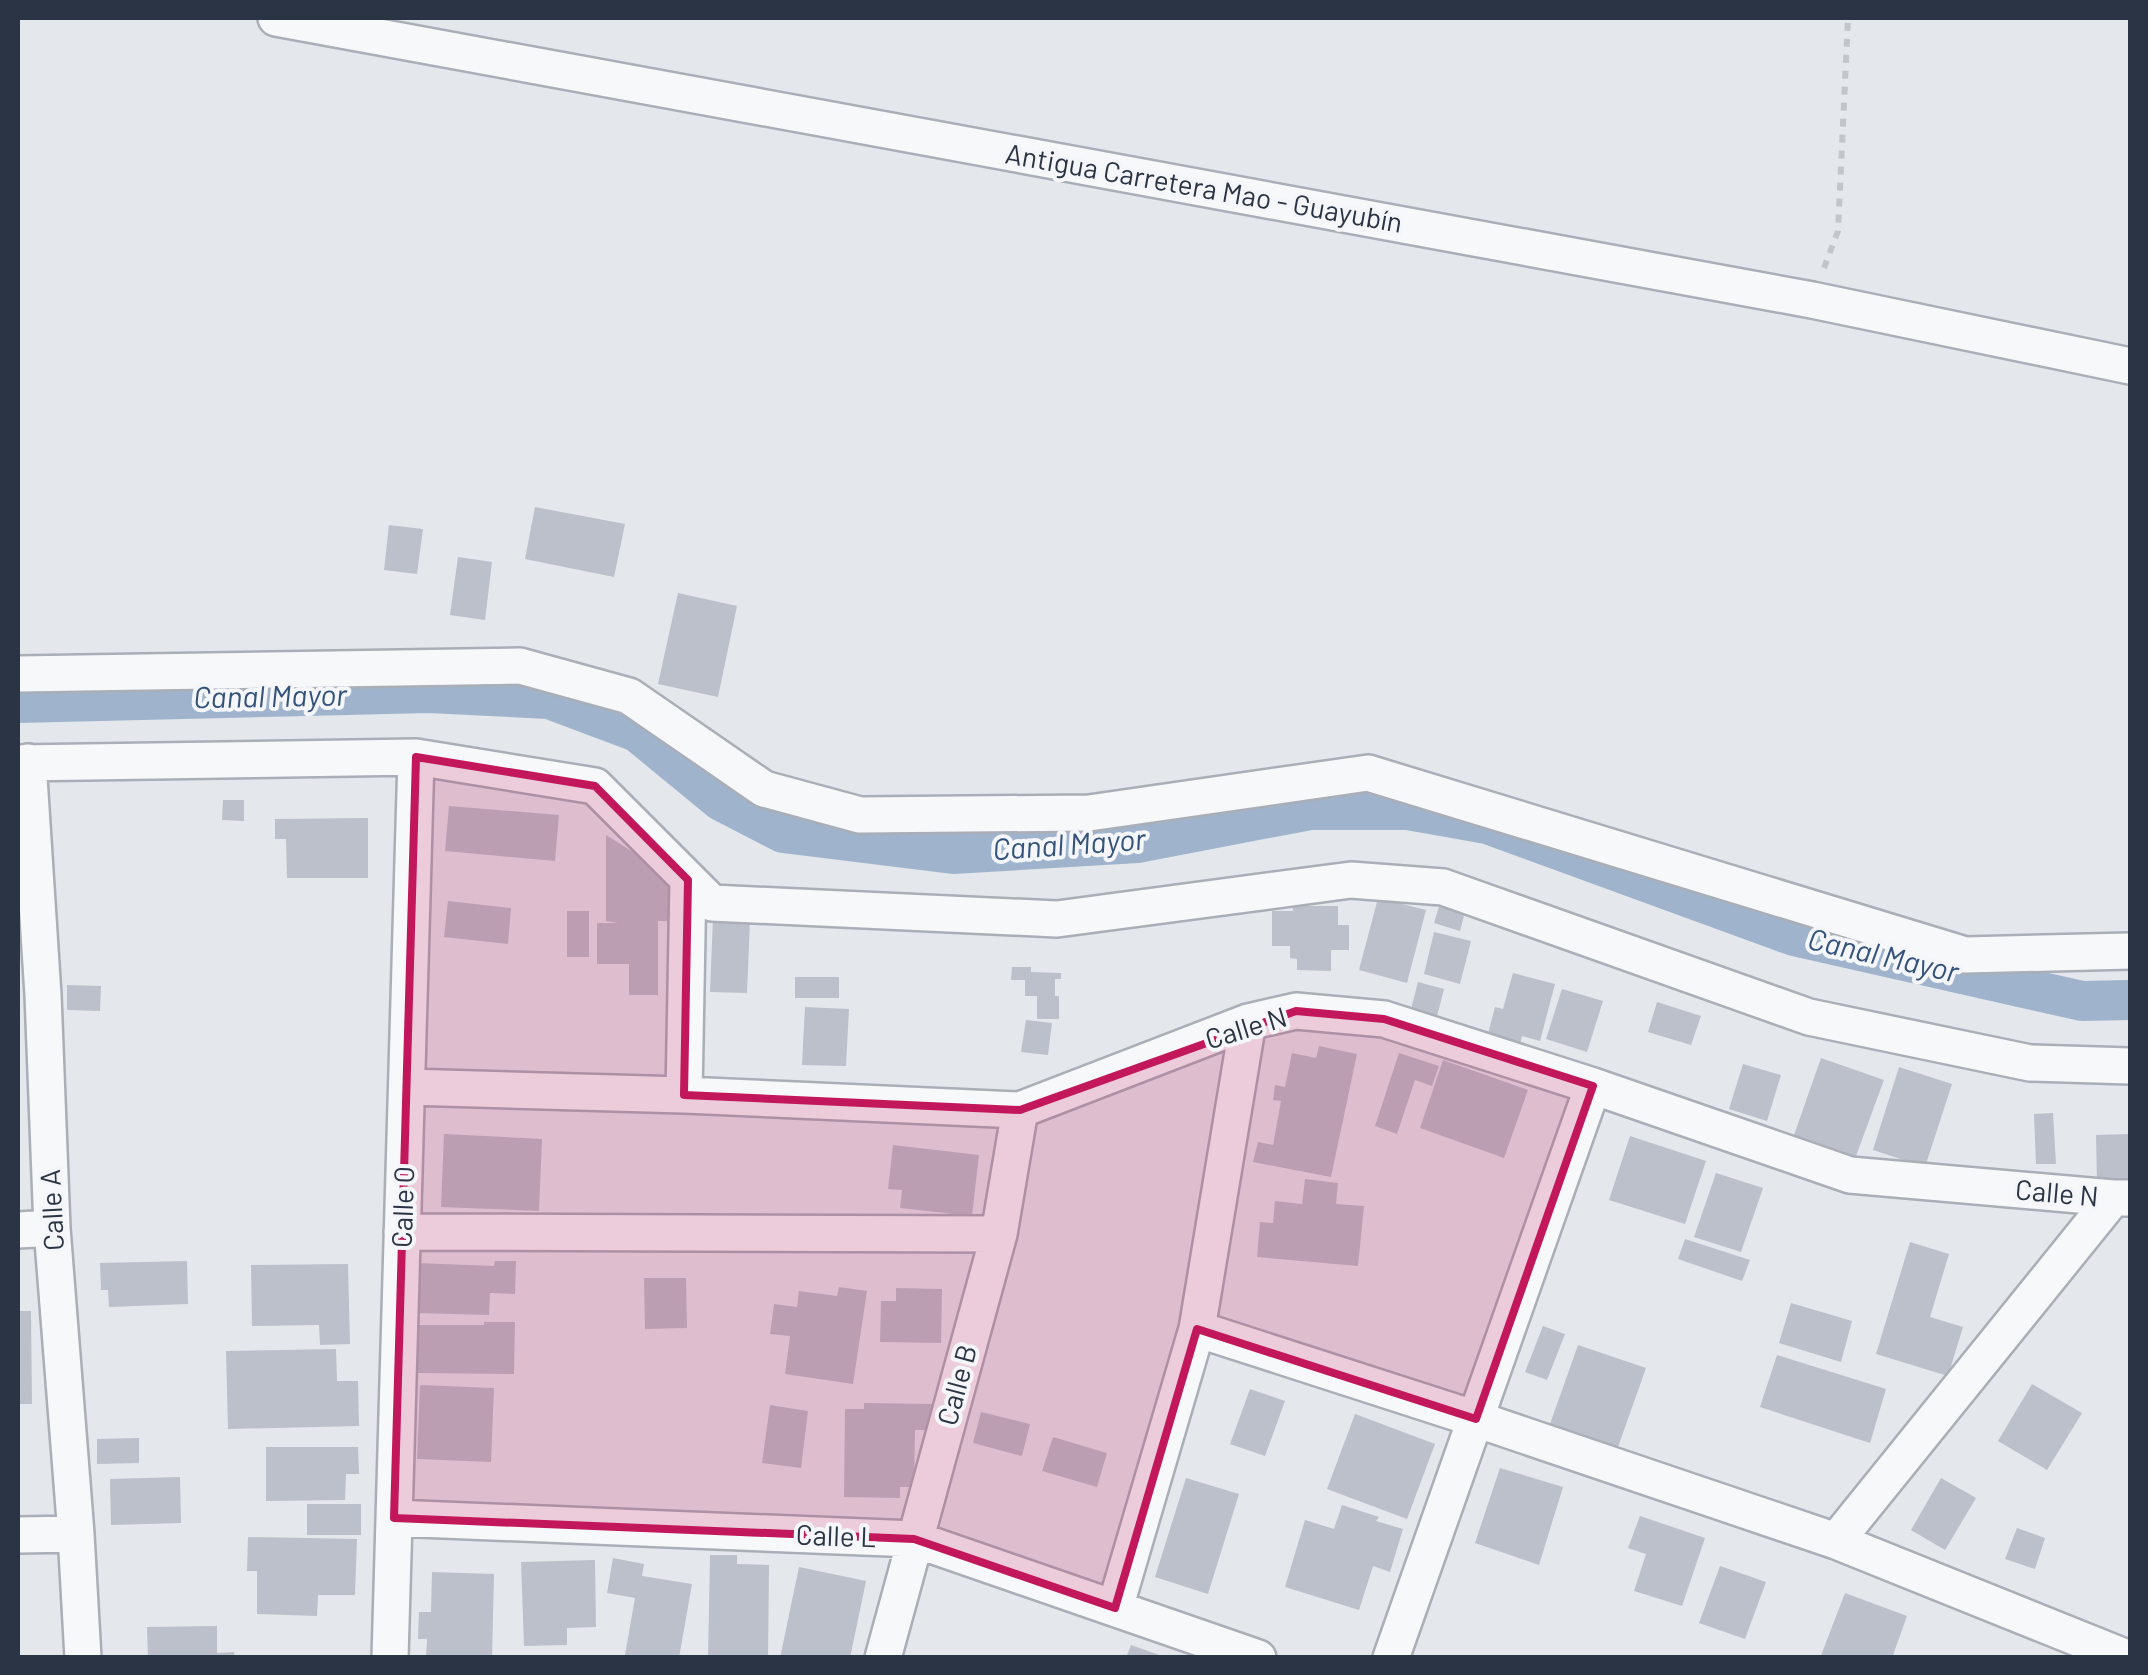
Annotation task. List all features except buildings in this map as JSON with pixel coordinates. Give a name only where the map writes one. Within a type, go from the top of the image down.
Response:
[{"type":"street","name":"Antigua Carretera Mao - Guayubín","points":[[276,18],[1812,300],[2130,366]]},
{"type":"street","points":[[18,674],[520,666],[629,696],[764,789],[860,815],[1088,812],[1368,773],[1965,955],[2130,951]]},
{"type":"street","points":[[23,763],[416,757],[595,786],[712,903],[1057,919],[1350,880],[1443,887],[1809,1017],[2030,1064],[2130,1066]]},
{"type":"street","name":"Calle O","points":[[390,1658],[416,757]]},
{"type":"street","name":"Calle A","points":[[23,763],[35,1229],[76,1534],[83,1658]]},
{"type":"street","points":[[684,1096],[688,880]]},
{"type":"street","name":"Calle N","points":[[408,1088],[1020,1110],[1248,1022],[1296,1012],[1384,1019],[1850,1175],[2122,1198]]},
{"type":"street","points":[[1115,1608],[1197,1329],[1248,1022]]},
{"type":"street","points":[[1391,1658],[1592,1086]]},
{"type":"street","name":"Calle B","points":[[884,1658],[999,1234],[1020,1110]]},
{"type":"street","points":[[1836,1541],[2122,1198]]},
{"type":"street","points":[[402,1232],[999,1234]]},
{"type":"street","points":[[1197,1329],[1836,1541],[2128,1658]]},
{"type":"street","name":"Calle L","points":[[394,1518],[914,1539],[1258,1658]]},
{"type":"street","points":[[18,1535],[76,1534]]},
{"type":"path","points":[[1812,300],[1838,231],[1848,18]]},
{"type":"highlighted area","points":[[416,757],[595,786],[688,880],[684,1095],[1020,1110],[1296,1011],[1384,1019],[1593,1086],[1476,1419],[1197,1329],[1115,1608],[914,1539],[394,1518]]},
{"type":"waterway","name":"Canal Mayor","points":[[18,703],[429,693],[549,699],[637,732],[721,801],[783,833],[953,854],[1137,843],[1310,810],[1408,810],[1487,824],[1794,936],[2082,1001],[2130,1000]]}]
